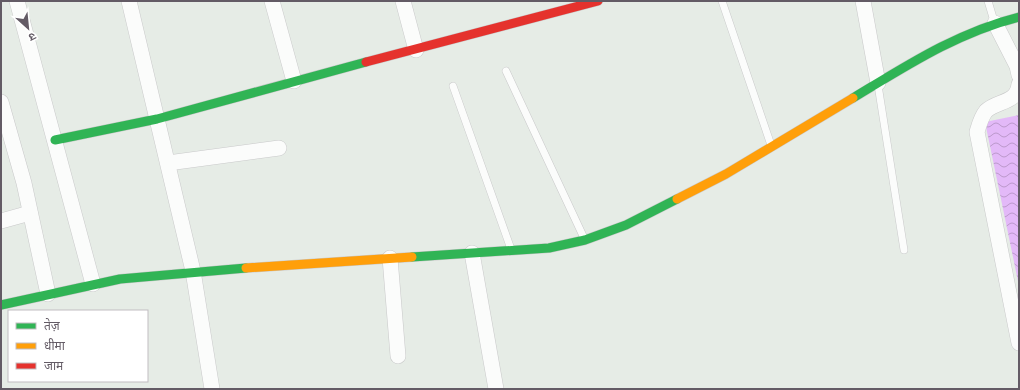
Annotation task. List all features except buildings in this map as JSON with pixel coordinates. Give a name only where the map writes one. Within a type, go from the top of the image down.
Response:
[{"type":"street","points":[[18,1],[93,284]]},
{"type":"street","points":[[129,1],[193,271],[212,389]]},
{"type":"street","points":[[272,1],[294,81]]},
{"type":"street","points":[[403,1],[416,50]]},
{"type":"street","points":[[55,140],[158,119],[294,81],[598,1]]},
{"type":"street","points":[[863,1],[878,83]]},
{"type":"street","points":[[1,305],[93,284],[193,271],[512,251],[549,248],[585,240],[626,225],[726,174],[928,53],[995,23],[1019,17]]},
{"type":"street","points":[[995,23],[1017,66],[1019,75]]},
{"type":"street","points":[[1019,84],[1018,90],[1011,99],[987,110],[980,120],[977,132],[1019,343]]},
{"type":"street","points":[[1,102],[7,145],[30,213],[48,294]]},
{"type":"street","points":[[168,163],[279,148]]},
{"type":"street","points":[[1,221],[30,213]]},
{"type":"street","points":[[472,253],[496,389]]},
{"type":"street","points":[[390,258],[398,356]]},
{"type":"lane","points":[[722,1],[771,147]]},
{"type":"lane","points":[[988,1],[995,23]]},
{"type":"lane","points":[[506,71],[585,240]]},
{"type":"lane","points":[[878,83],[904,250]]},
{"type":"lane","points":[[453,86],[512,251]]},
{"type":"water","points":[[1019,115],[1019,286],[985,122]]},
{"type":"traffic: fast","points":[[853,98],[933,51],[975,31],[1019,17]]},
{"type":"traffic: fast","points":[[55,140],[157,119],[366,62]]},
{"type":"traffic: fast","points":[[412,257],[549,248],[585,240],[626,225],[677,199]]},
{"type":"traffic: fast","points":[[1,305],[120,279],[246,268]]},
{"type":"traffic: slow","points":[[677,199],[726,174],[853,98]]},
{"type":"traffic: slow","points":[[246,268],[412,257]]},
{"type":"traffic: jam","points":[[366,62],[598,1]]}]
